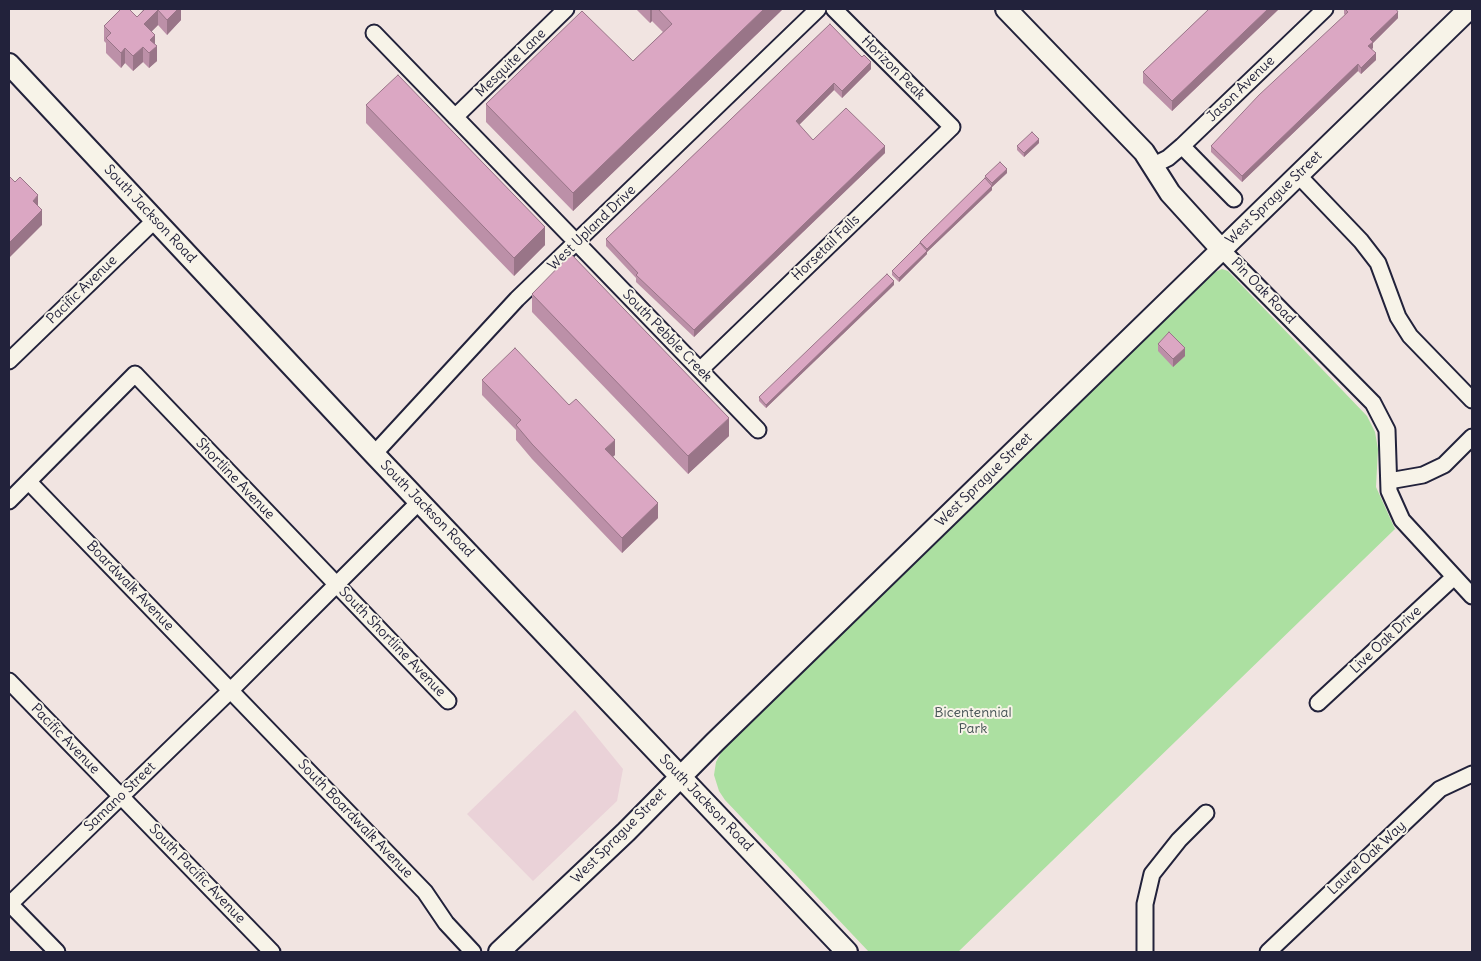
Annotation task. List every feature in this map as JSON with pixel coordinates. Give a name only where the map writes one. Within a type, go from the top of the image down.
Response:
[{"type":"street","name":"Mesquite Lane","points":[[455,117],[566,9]]},
{"type":"street","name":"West Upland Drive","points":[[374,454],[511,305],[818,9]]},
{"type":"street","name":"Horizon Peak","points":[[834,9],[952,127]]},
{"type":"street","name":"Pin Oak Road","points":[[1006,9],[1132,140],[1154,165],[1170,193],[1222,249],[1373,404],[1387,430],[1389,491],[1402,520],[1472,596]]},
{"type":"street","name":"Jason Avenue","points":[[1154,165],[1168,158],[1182,146],[1324,9]]},
{"type":"street","name":"West Sprague Street","points":[[500,952],[626,832],[680,776],[1470,9]]},
{"type":"street","name":"South Pebble Creek","points":[[374,33],[758,430]]},
{"type":"street","name":"South Jackson Road","points":[[9,64],[374,454],[847,952]]},
{"type":"street","name":"Horsetail Falls","points":[[700,370],[952,127]]},
{"type":"street","points":[[1182,146],[1234,199]]},
{"type":"street","points":[[1298,174],[1361,241],[1378,263],[1398,317],[1410,336],[1472,400]]},
{"type":"street","name":"Pacific Avenue","points":[[9,361],[155,220]]},
{"type":"street","name":"Shortline Avenue","points":[[29,482],[135,374],[336,584]]},
{"type":"street","points":[[1389,481],[1423,475],[1444,465],[1472,437]]},
{"type":"street","points":[[9,500],[29,482]]},
{"type":"street","name":"Boardwalk Avenue","points":[[29,482],[231,690]]},
{"type":"street","name":"Samano Street","points":[[9,904],[231,690],[420,502]]},
{"type":"street","name":"Live Oak Drive","points":[[1318,703],[1454,577]]},
{"type":"street","name":"South Shortline Avenue","points":[[336,584],[448,701]]},
{"type":"street","name":"Pacific Avenue","points":[[9,681],[121,796]]},
{"type":"street","name":"South Boardwalk Avenue","points":[[231,690],[426,892],[446,924],[473,952]]},
{"type":"street","name":"Laurel Oak Way","points":[[1268,952],[1440,789],[1472,774]]},
{"type":"street","name":"South Pacific Avenue","points":[[121,796],[272,952]]},
{"type":"street","points":[[1145,952],[1146,904],[1152,874],[1179,840],[1206,813]]},
{"type":"street","points":[[9,904],[57,952]]},
{"type":"shaded area","points":[[575,710],[623,769],[617,801],[533,881],[467,814]]},
{"type":"green space","name":"Bicentennial Park","points":[[1222,269],[1228,271],[1367,416],[1375,432],[1378,449],[1376,487],[1395,529],[958,952],[869,952],[725,800],[719,791],[714,775],[716,762],[724,747],[1213,273]]},
{"type":"building","points":[[121,9],[129,9],[137,17],[145,9],[178,9],[167,20],[158,10],[144,24],[155,35],[150,40],[157,46],[149,53],[143,47],[133,56],[125,48],[121,53],[106,38],[111,33],[104,26]]},
{"type":"building","points":[[658,9],[764,9],[573,193],[486,104],[582,11],[633,61],[672,24]]},
{"type":"building","points":[[1209,9],[1268,9],[1172,101],[1143,72]]},
{"type":"building","points":[[1345,9],[1396,9],[1398,12],[1370,39],[1373,42],[1368,46],[1376,53],[1361,68],[1358,64],[1242,176],[1211,146],[1259,95],[1348,12]]},
{"type":"building","points":[[830,24],[862,57],[864,55],[871,62],[842,91],[834,83],[796,121],[813,140],[846,108],[885,146],[694,330],[636,275],[638,273],[606,239]]},
{"type":"building","points":[[398,75],[545,227],[514,258],[366,105]]},
{"type":"building","points":[[1032,132],[1039,139],[1024,153],[1017,146]]},
{"type":"building","points":[[1000,162],[1007,169],[992,183],[985,176]]},
{"type":"building","points":[[9,176],[15,182],[20,177],[38,195],[33,201],[42,210],[9,243]]},
{"type":"building","points":[[985,178],[992,186],[927,249],[920,242]]},
{"type":"building","points":[[920,243],[927,251],[899,278],[892,271]]},
{"type":"building","points":[[571,254],[729,418],[688,456],[532,294]]},
{"type":"building","points":[[887,274],[894,281],[766,405],[759,397]]},
{"type":"building","points":[[1169,332],[1185,348],[1173,359],[1158,344]]},
{"type":"building","points":[[515,348],[569,405],[576,399],[615,440],[605,449],[658,503],[622,538],[532,444],[516,425],[521,420],[482,380]]}]
